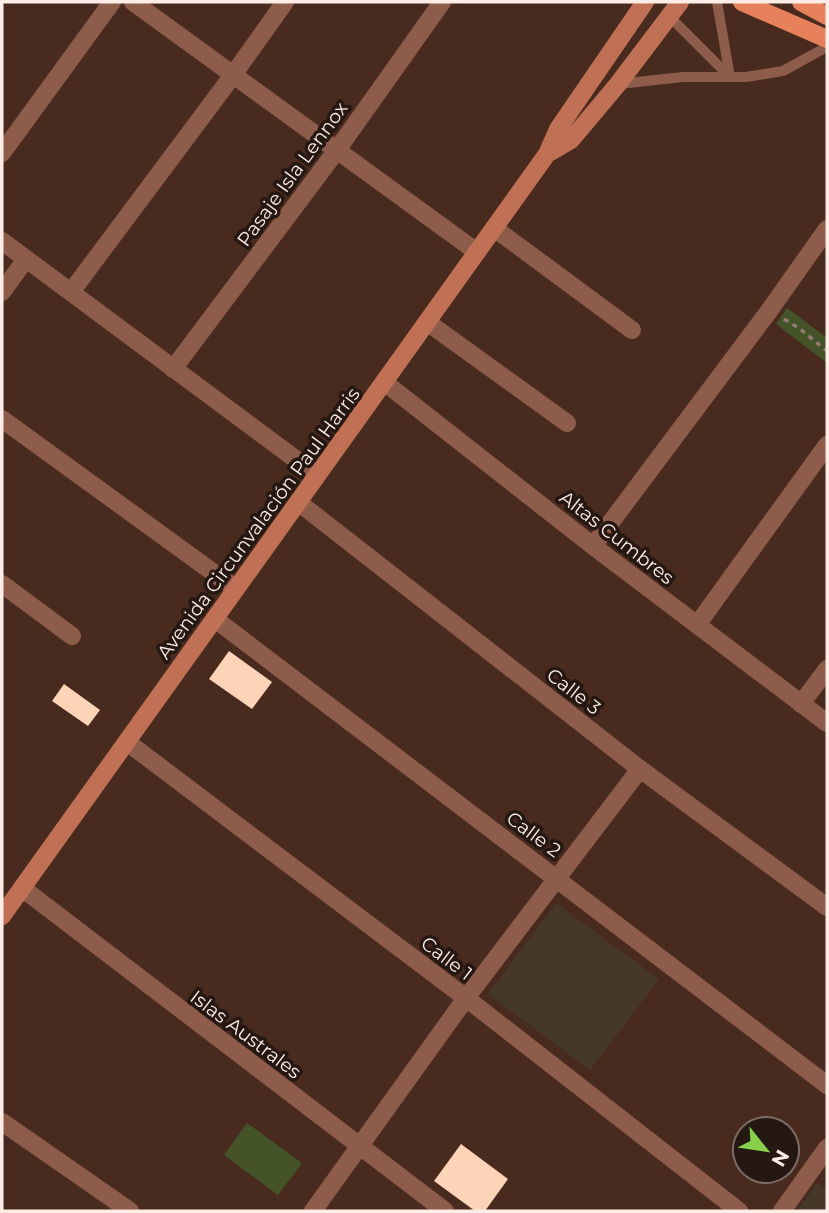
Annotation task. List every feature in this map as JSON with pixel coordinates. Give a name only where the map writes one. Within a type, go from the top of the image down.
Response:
[{"type":"main road","name":"Avenida Circunvalación Paul Harris","points":[[2,916],[547,154],[558,129],[645,2]]},
{"type":"main road","points":[[742,2],[827,39]]},
{"type":"main road","points":[[801,2],[827,16]]},
{"type":"main road","name":"Avenida Circunvalación Paul Harris","points":[[547,154],[570,139],[618,84],[674,9]]},
{"type":"street","points":[[2,153],[112,2]]},
{"type":"street","points":[[133,2],[477,252]]},
{"type":"street","points":[[71,292],[285,2]]},
{"type":"street","name":"Pasaje Isla Lennox","points":[[173,369],[337,150],[442,2]]},
{"type":"street","points":[[494,228],[632,330]]},
{"type":"street","points":[[593,546],[827,229]]},
{"type":"street","points":[[2,241],[317,475]]},
{"type":"street","points":[[2,292],[26,259]]},
{"type":"street","points":[[427,322],[567,423]]},
{"type":"street","name":"Altas Cumbres","points":[[384,382],[593,546],[827,723]]},
{"type":"street","points":[[2,419],[236,589]]},
{"type":"street","points":[[697,625],[827,445]]},
{"type":"street","name":"Calle 3","points":[[298,502],[640,769],[827,907]]},
{"type":"street","points":[[2,584],[72,636]]},
{"type":"street","name":"Calle 2","points":[[215,619],[827,1085]]},
{"type":"street","points":[[802,704],[827,669]]},
{"type":"street","name":"Calle 1","points":[[127,741],[466,998],[739,1211]]},
{"type":"street","points":[[313,1211],[466,998],[640,769]]},
{"type":"street","name":"Islas Australes","points":[[22,888],[445,1211]]},
{"type":"street","points":[[2,1122],[130,1211]]},
{"type":"street","points":[[782,1211],[827,1148]]},
{"type":"lane","points":[[717,2],[730,76]]},
{"type":"lane","points":[[674,9],[730,76]]},
{"type":"lane","points":[[618,84],[683,77],[746,77],[783,71],[827,47]]},
{"type":"path","points":[[769,311],[799,328],[827,351]]},
{"type":"shaded area","points":[[556,903],[659,979],[590,1070],[488,994]]},
{"type":"shaded area","points":[[817,1183],[827,1190],[827,1211],[797,1211]]},
{"type":"green space","points":[[787,308],[827,338],[827,363],[776,324]]},
{"type":"green space","points":[[247,1123],[302,1163],[278,1195],[224,1155]]},
{"type":"building","points":[[229,651],[272,682],[252,709],[209,679]]},
{"type":"building","points":[[64,684],[100,710],[88,726],[52,701]]},
{"type":"building","points":[[461,1144],[508,1179],[485,1211],[475,1211],[434,1181]]}]
